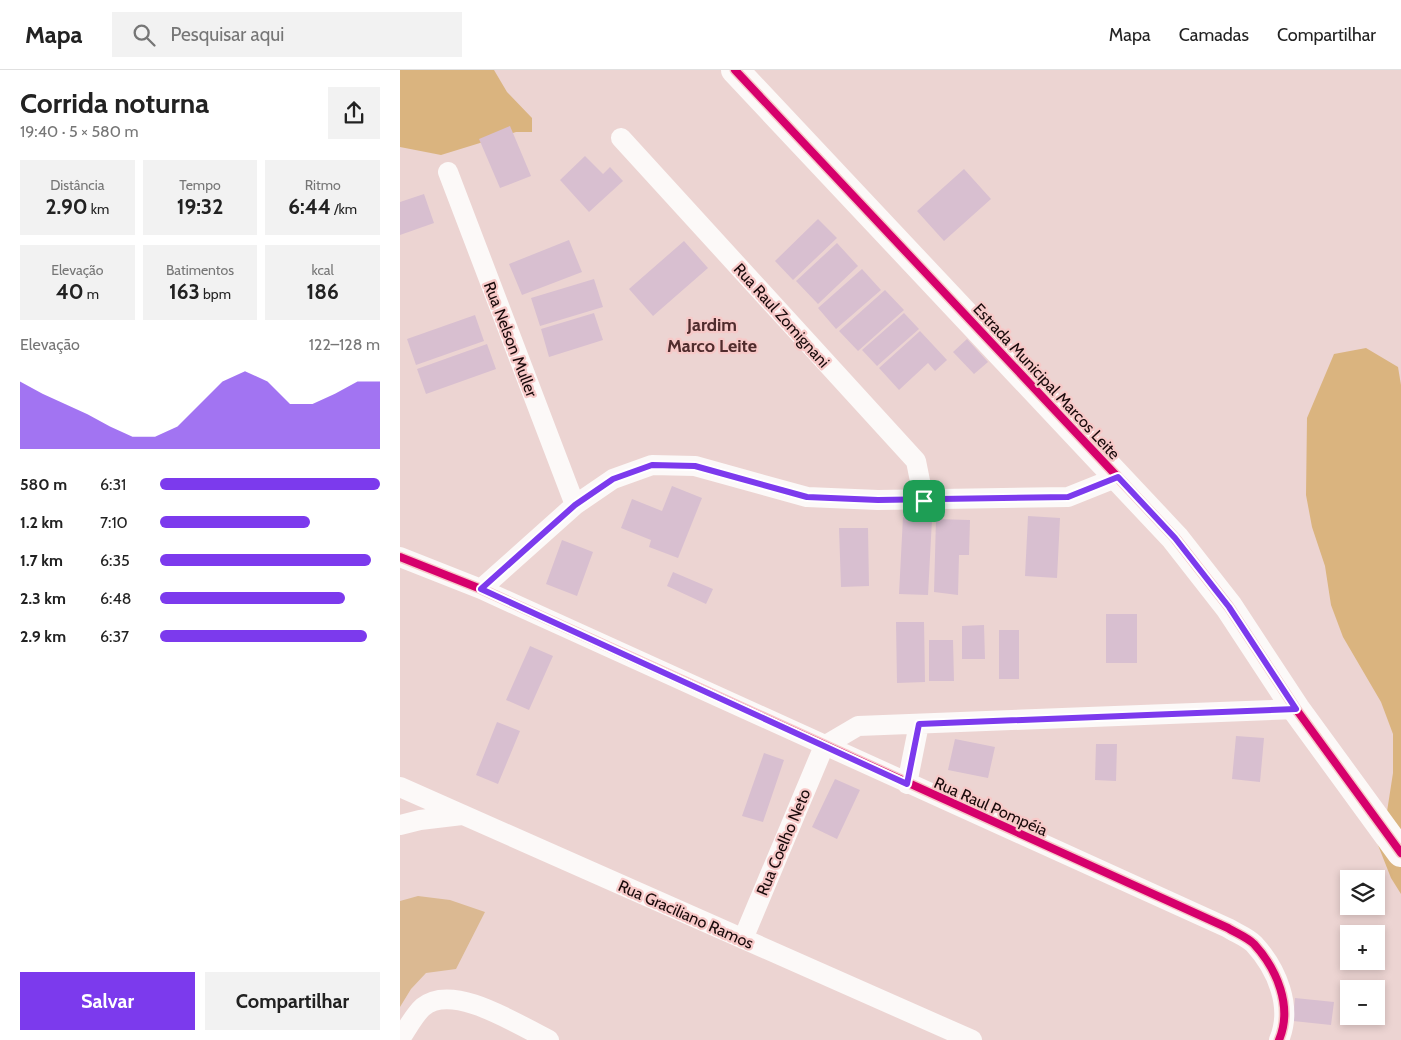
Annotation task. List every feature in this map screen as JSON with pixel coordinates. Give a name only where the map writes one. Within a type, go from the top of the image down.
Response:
[{"type":"street","name":"Estrada Municipal Marcos Leite","points":[[735,70],[1175,538],[1229,607],[1296,709],[1401,853]]},
{"type":"street","name":"Rua Raul Zomignani","points":[[621,138],[916,461],[924,501]]},
{"type":"street","name":"Rua Nelson Muller","points":[[448,172],[575,505]]},
{"type":"street","points":[[481,589],[575,505],[613,479],[652,465],[695,466],[807,497],[924,501],[1068,497],[1118,477]]},
{"type":"street","name":"Rua Raul Pompéia","points":[[400,557],[481,589],[907,784],[1228,928],[1253,943],[1276,978],[1284,1000],[1284,1020],[1279,1040]]},
{"type":"street","points":[[824,746],[858,726],[1296,709]]},
{"type":"street","points":[[907,784],[919,724]]},
{"type":"street","name":"Rua Coelho Neto","points":[[743,939],[824,746]]},
{"type":"street","name":"Rua Graciliano Ramos","points":[[400,787],[972,1040]]},
{"type":"street","points":[[400,825],[420,820],[463,815]]},
{"type":"street","points":[[400,1039],[422,1008],[434,1000],[451,999],[472,1003],[549,1040]]},
{"type":"shaded area","points":[[400,70],[494,70],[507,92],[532,118],[532,132],[516,132],[441,155],[400,147]]},
{"type":"shaded area","points":[[1366,348],[1398,367],[1401,385],[1401,894],[1391,878],[1376,840],[1386,818],[1393,773],[1393,734],[1381,702],[1343,637],[1331,605],[1325,566],[1312,527],[1306,495],[1307,418],[1334,354]]},
{"type":"shaded area","points":[[418,896],[450,900],[485,912],[456,969],[426,973],[411,989],[400,1007],[400,901]]},
{"type":"building","points":[[510,126],[531,176],[500,188],[479,139]]},
{"type":"building","points":[[585,156],[603,174],[610,167],[623,181],[589,212],[560,180]]},
{"type":"building","points":[[964,169],[991,199],[944,241],[917,211]]},
{"type":"building","points":[[424,194],[434,223],[400,235],[400,202]]},
{"type":"building","points":[[818,219],[837,238],[793,280],[775,261]]},
{"type":"building","points":[[569,240],[582,272],[522,295],[509,264]]},
{"type":"building","points":[[684,241],[708,268],[653,316],[629,289]]},
{"type":"building","points":[[837,243],[858,266],[818,304],[796,281]]},
{"type":"building","points":[[862,269],[881,290],[836,329],[818,308]]},
{"type":"building","points":[[594,279],[603,307],[540,326],[531,298]]},
{"type":"building","points":[[885,290],[904,310],[858,351],[839,331]]},
{"type":"building","points":[[594,313],[603,340],[549,357],[541,329]]},
{"type":"building","points":[[904,313],[919,329],[877,366],[862,350]]},
{"type":"building","points":[[475,315],[484,341],[416,365],[407,339]]},
{"type":"building","points":[[920,331],[947,360],[935,371],[928,363],[899,390],[879,368]]},
{"type":"building","points":[[967,339],[988,362],[974,374],[953,352]]},
{"type":"building","points":[[487,344],[496,369],[426,394],[417,369]]},
{"type":"building","points":[[672,486],[702,498],[678,558],[649,547],[651,540],[621,528],[632,499],[662,511]]},
{"type":"building","points":[[1028,516],[1060,518],[1057,578],[1025,576]]},
{"type":"building","points":[[903,517],[932,519],[928,595],[899,594]]},
{"type":"building","points":[[936,519],[970,520],[969,555],[959,555],[958,595],[934,592]]},
{"type":"building","points":[[839,528],[868,528],[869,586],[841,587]]},
{"type":"building","points":[[562,540],[593,552],[577,596],[546,584]]},
{"type":"building","points":[[673,572],[713,589],[706,604],[667,586]]},
{"type":"building","points":[[1106,614],[1137,614],[1137,663],[1106,663]]},
{"type":"building","points":[[896,622],[924,622],[925,682],[897,683]]},
{"type":"building","points":[[984,625],[985,659],[962,659],[962,626]]},
{"type":"building","points":[[999,630],[1019,630],[1019,679],[999,679]]},
{"type":"building","points":[[929,640],[953,640],[954,681],[929,681]]},
{"type":"building","points":[[530,646],[553,656],[529,710],[506,700]]},
{"type":"building","points":[[497,722],[520,731],[498,784],[476,775]]},
{"type":"building","points":[[1236,736],[1264,738],[1260,782],[1232,779]]},
{"type":"building","points":[[955,739],[995,747],[988,778],[948,770]]},
{"type":"building","points":[[1096,744],[1117,744],[1116,781],[1095,780]]},
{"type":"building","points":[[764,753],[784,760],[763,822],[742,816]]},
{"type":"building","points":[[835,779],[860,790],[837,839],[812,827]]},
{"type":"building","points":[[1295,998],[1334,1002],[1331,1025],[1293,1021]]},
{"type":"cycle path","points":[[735,70],[1175,538],[1229,607],[1296,709],[1401,853]]},
{"type":"cycle path","points":[[400,557],[481,589],[1241,935],[1254,944],[1270,965],[1276,977],[1283,1002],[1284,1015],[1279,1040]]},
{"type":"district","name":"Jardim Marco Leite","points":[[712,335]]},
{"type":"route","points":[[652,465],[695,466],[807,497],[924,501],[1068,497],[1118,477],[1175,538],[1229,607],[1296,709],[919,724],[907,784],[481,589],[575,505],[613,479],[652,465]]}]
